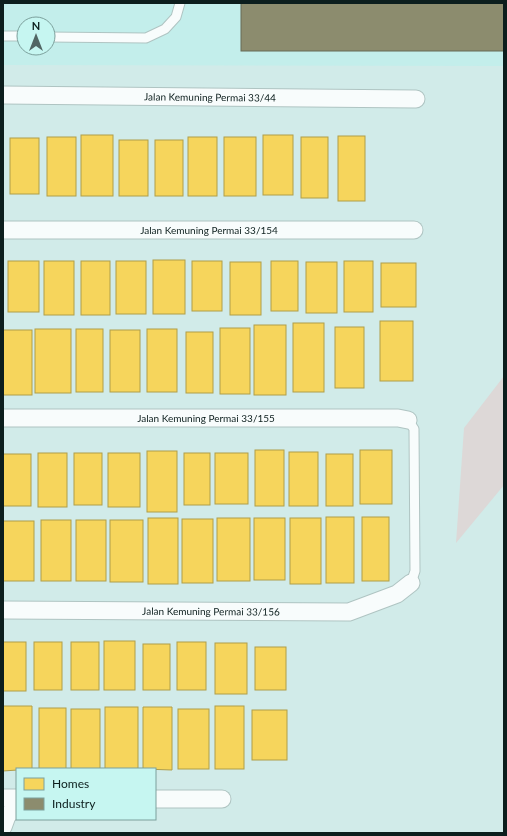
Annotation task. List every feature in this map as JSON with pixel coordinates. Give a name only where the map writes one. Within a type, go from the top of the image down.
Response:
[{"type":"street","name":"Jalan Kemuning Permai 33/44","points":[[3,95],[416,99]]},
{"type":"street","name":"Jalan Kemuning Permai 33/154","points":[[3,230],[414,230]]},
{"type":"street","name":"Jalan Kemuning Permai 33/155","points":[[3,418],[398,418],[408,420]]},
{"type":"street","name":"Jalan Kemuning Permai 33/156","points":[[3,610],[349,612],[397,594],[412,583]]},
{"type":"street","points":[[3,798],[16,798]]},
{"type":"street","points":[[156,799],[222,799]]},
{"type":"street","points":[[3,827],[7,816],[16,807]]},
{"type":"lane","points":[[56,37],[146,38],[165,29],[176,17],[180,3]]},
{"type":"lane","points":[[3,36],[16,36]]},
{"type":"lane","points":[[408,420],[414,429],[415,571],[412,583]]},
{"type":"shaded area","points":[[3,3],[504,3],[504,66],[3,65]]},
{"type":"shaded area","points":[[504,376],[504,485],[456,543],[464,428]]},
{"type":"building: Homes","points":[[81,135],[113,135],[113,196],[81,196]]},
{"type":"building: Homes","points":[[263,135],[293,135],[293,195],[263,195]]},
{"type":"building: Homes","points":[[338,136],[365,136],[365,201],[338,201]]},
{"type":"building: Homes","points":[[47,137],[76,137],[76,196],[47,196]]},
{"type":"building: Homes","points":[[188,137],[217,137],[217,196],[188,196]]},
{"type":"building: Homes","points":[[224,137],[256,137],[256,196],[224,196]]},
{"type":"building: Homes","points":[[301,137],[328,137],[328,198],[301,198]]},
{"type":"building: Homes","points":[[10,138],[39,138],[39,194],[10,194]]},
{"type":"building: Homes","points":[[119,140],[148,140],[148,196],[119,196]]},
{"type":"building: Homes","points":[[155,140],[183,140],[183,196],[155,196]]},
{"type":"building: Homes","points":[[153,260],[185,260],[185,314],[153,314]]},
{"type":"building: Homes","points":[[8,261],[39,261],[39,312],[8,312]]},
{"type":"building: Homes","points":[[44,261],[74,261],[74,315],[44,315]]},
{"type":"building: Homes","points":[[81,261],[110,261],[110,315],[81,315]]},
{"type":"building: Homes","points":[[116,261],[146,261],[146,314],[116,314]]},
{"type":"building: Homes","points":[[192,261],[222,261],[222,311],[192,311]]},
{"type":"building: Homes","points":[[271,261],[298,261],[298,311],[271,311]]},
{"type":"building: Homes","points":[[344,261],[373,261],[373,312],[344,312]]},
{"type":"building: Homes","points":[[230,262],[261,262],[261,315],[230,315]]},
{"type":"building: Homes","points":[[306,262],[337,262],[337,313],[306,313]]},
{"type":"building: Homes","points":[[381,263],[416,263],[416,307],[381,307]]},
{"type":"building: Homes","points":[[380,321],[413,321],[413,381],[380,381]]},
{"type":"building: Homes","points":[[293,323],[324,323],[324,392],[293,392]]},
{"type":"building: Homes","points":[[254,325],[286,325],[286,395],[254,395]]},
{"type":"building: Homes","points":[[335,327],[364,327],[364,388],[335,388]]},
{"type":"building: Homes","points":[[220,328],[250,328],[250,394],[220,394]]},
{"type":"building: Homes","points":[[35,329],[71,329],[71,393],[35,393]]},
{"type":"building: Homes","points":[[76,329],[103,329],[103,392],[76,392]]},
{"type":"building: Homes","points":[[147,329],[177,329],[177,392],[147,392]]},
{"type":"building: Homes","points":[[3,330],[32,330],[32,395],[3,395]]},
{"type":"building: Homes","points":[[110,330],[140,330],[140,392],[110,392]]},
{"type":"building: Homes","points":[[186,332],[213,332],[213,393],[186,393]]},
{"type":"building: Homes","points":[[255,450],[284,450],[284,506],[255,506]]},
{"type":"building: Homes","points":[[360,450],[392,450],[392,504],[360,504]]},
{"type":"building: Homes","points":[[147,451],[177,451],[177,512],[147,512]]},
{"type":"building: Homes","points":[[289,452],[318,452],[318,506],[289,506]]},
{"type":"building: Homes","points":[[38,453],[67,453],[67,507],[38,507]]},
{"type":"building: Homes","points":[[74,453],[102,453],[102,505],[74,505]]},
{"type":"building: Homes","points":[[108,453],[140,453],[140,507],[108,507]]},
{"type":"building: Homes","points":[[184,453],[210,453],[210,505],[184,505]]},
{"type":"building: Homes","points":[[215,453],[248,453],[248,504],[215,504]]},
{"type":"building: Homes","points":[[3,454],[31,454],[31,506],[3,506]]},
{"type":"building: Homes","points":[[326,454],[353,454],[353,506],[326,506]]},
{"type":"building: Homes","points":[[326,517],[354,517],[354,583],[326,583]]},
{"type":"building: Homes","points":[[362,517],[389,517],[389,581],[362,581]]},
{"type":"building: Homes","points":[[148,518],[178,518],[178,584],[148,584]]},
{"type":"building: Homes","points":[[217,518],[250,518],[250,581],[217,581]]},
{"type":"building: Homes","points":[[254,518],[285,518],[285,580],[254,580]]},
{"type":"building: Homes","points":[[290,518],[321,518],[321,584],[290,584]]},
{"type":"building: Homes","points":[[182,519],[213,519],[213,583],[182,583]]},
{"type":"building: Homes","points":[[41,520],[71,520],[71,581],[41,581]]},
{"type":"building: Homes","points":[[76,520],[106,520],[106,581],[76,581]]},
{"type":"building: Homes","points":[[110,520],[143,520],[143,582],[110,582]]},
{"type":"building: Homes","points":[[3,521],[34,521],[34,581],[3,581]]},
{"type":"building: Homes","points":[[104,641],[135,641],[135,690],[104,690]]},
{"type":"building: Homes","points":[[3,642],[26,642],[26,691],[3,691]]},
{"type":"building: Homes","points":[[34,642],[62,642],[62,690],[34,690]]},
{"type":"building: Homes","points":[[71,642],[99,642],[99,690],[71,690]]},
{"type":"building: Homes","points":[[177,642],[206,642],[206,690],[177,690]]},
{"type":"building: Homes","points":[[215,643],[247,643],[247,694],[215,694]]},
{"type":"building: Homes","points":[[143,644],[170,644],[170,690],[143,690]]},
{"type":"building: Homes","points":[[255,647],[286,647],[286,690],[255,690]]},
{"type":"building: Homes","points":[[3,706],[32,706],[32,768],[16,768],[16,770],[3,771]]},
{"type":"building: Homes","points":[[215,706],[244,706],[244,769],[215,769]]},
{"type":"building: Homes","points":[[105,707],[138,707],[138,768],[105,768]]},
{"type":"building: Homes","points":[[143,707],[172,707],[172,770],[143,768]]},
{"type":"building: Homes","points":[[39,708],[66,708],[66,768],[39,768]]},
{"type":"building: Homes","points":[[71,709],[100,709],[100,768],[71,768]]},
{"type":"building: Homes","points":[[178,709],[209,709],[209,769],[178,769]]},
{"type":"building: Homes","points":[[252,710],[287,710],[287,760],[252,760]]},
{"type":"building: Industry","points":[[241,3],[504,3],[504,51],[241,51]]}]
